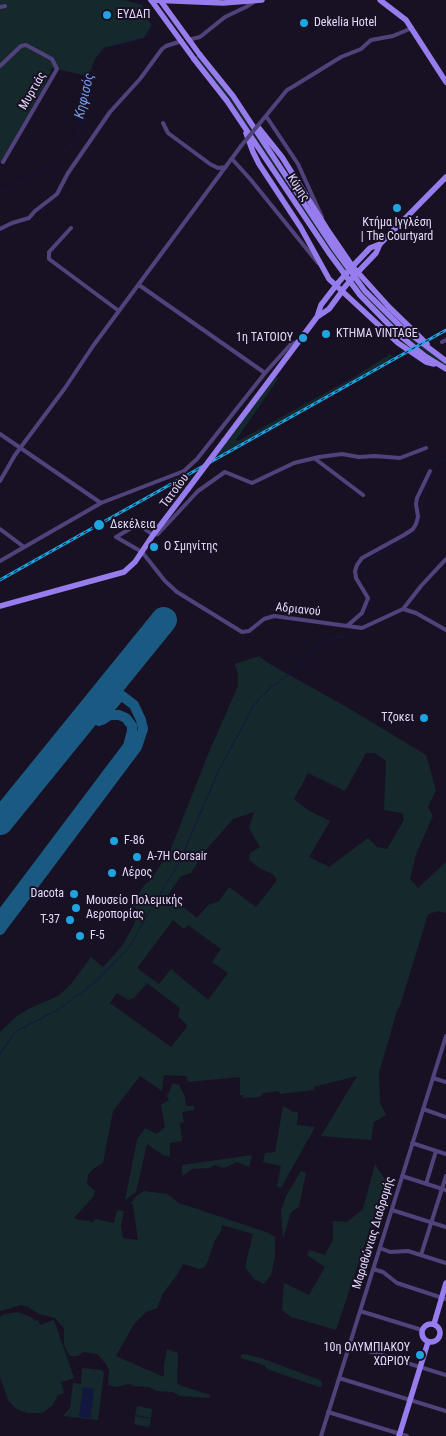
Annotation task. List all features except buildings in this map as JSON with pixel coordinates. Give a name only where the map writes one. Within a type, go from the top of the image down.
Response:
[{"type":"main road","points":[[151,0],[223,3],[262,0]]},
{"type":"main road","name":"Κύμης","points":[[151,0],[243,124],[324,246],[360,295],[397,333],[446,369]]},
{"type":"main road","name":"Κύμης","points":[[160,0],[248,119],[335,250],[365,290],[401,326],[444,360]]},
{"type":"main road","points":[[380,0],[399,13],[412,28],[446,82]]},
{"type":"main road","points":[[248,119],[256,124],[274,147],[357,274],[444,360]]},
{"type":"main road","points":[[243,124],[253,152],[302,228],[322,268],[342,290],[398,343],[426,362],[438,364]]},
{"type":"main road","name":"Τατοΐου","points":[[0,606],[120,573],[131,566],[317,317],[329,309],[342,290],[376,253],[380,244],[446,177]]},
{"type":"main road","name":"Τατοΐου","points":[[317,317],[321,306],[337,284],[370,248],[380,244]]},
{"type":"main road","points":[[434,1324],[444,1298],[446,1284]]},
{"type":"main road","points":[[428,1342],[422,1336],[422,1330],[425,1326],[434,1324]]},
{"type":"main road","points":[[428,1342],[443,1337],[434,1324]]},
{"type":"main road","points":[[399,1435],[428,1342]]},
{"type":"street","points":[[0,229],[29,218],[57,194],[68,173],[103,121],[140,79],[162,49],[166,46],[200,37],[225,16],[255,1]]},
{"type":"street","points":[[0,481],[20,448],[119,311],[241,146],[287,90],[341,56],[361,50],[370,40],[393,36],[412,28]]},
{"type":"street","name":"Μυρτιάς","points":[[0,66],[21,46],[26,45],[52,59],[57,69],[3,162]]},
{"type":"street","points":[[266,116],[298,164],[327,229]]},
{"type":"street","points":[[163,122],[168,134],[210,164],[218,168],[226,167]]},
{"type":"street","points":[[232,159],[322,268]]},
{"type":"street","points":[[71,228],[49,252],[48,259],[119,311]]},
{"type":"street","points":[[139,285],[266,373]]},
{"type":"street","points":[[0,561],[100,503],[178,474],[189,467],[291,344],[298,341]]},
{"type":"street","points":[[0,434],[100,503]]},
{"type":"street","points":[[142,552],[116,538],[116,536],[138,524],[153,535],[158,534],[198,491],[222,473],[228,472],[244,481],[252,483],[294,463],[314,458],[342,454],[359,457],[400,458],[426,448]]},
{"type":"street","points":[[314,458],[363,495]]},
{"type":"street","points":[[346,626],[362,613],[368,598],[356,575],[357,565],[362,558],[413,529],[418,517],[416,498],[430,471]]},
{"type":"street","points":[[0,529],[24,547]]},
{"type":"street","name":"Αδριανού","points":[[142,552],[173,589],[242,632],[249,631],[264,619],[274,616],[357,628],[367,627],[403,609]]},
{"type":"street","points":[[446,559],[403,609],[416,613],[446,630]]},
{"type":"street","name":"Μαραθώνιας Διαδρομής","points":[[321,1436],[446,1036]]},
{"type":"street","points":[[433,1078],[446,1082]]},
{"type":"street","points":[[423,1110],[446,1117]]},
{"type":"street","points":[[412,1143],[446,1154]]},
{"type":"street","points":[[426,1184],[436,1151]]},
{"type":"street","points":[[402,1176],[444,1189]]},
{"type":"street","points":[[421,1255],[444,1189],[446,1176]]},
{"type":"street","points":[[392,1210],[446,1227]]},
{"type":"street","points":[[380,1248],[390,1252],[408,1251],[446,1263]]},
{"type":"street","points":[[373,1269],[383,1272],[397,1283],[444,1298]]},
{"type":"street","points":[[360,1311],[422,1330]]},
{"type":"street","points":[[349,1345],[446,1375]]},
{"type":"street","points":[[339,1378],[446,1411]]},
{"type":"street","points":[[328,1412],[407,1436]]},
{"type":"green space","points":[[0,0],[125,0],[142,5],[145,16],[152,25],[144,38],[104,48],[95,59],[88,76],[52,68],[42,91],[0,163]]},
{"type":"green space","points":[[198,55],[231,98],[364,293],[411,339],[446,364],[446,367],[398,330],[362,294],[331,253],[229,99],[196,57]]},
{"type":"green space","points":[[390,354],[393,356],[389,360],[214,458],[281,368],[276,377],[278,379],[236,440],[238,441],[356,376]]},
{"type":"green space","points":[[259,656],[426,755],[436,790],[428,807],[433,816],[416,854],[410,879],[418,888],[446,862],[446,913],[439,911],[428,914],[379,1073],[380,1103],[386,1115],[374,1122],[371,1140],[321,1136],[357,1076],[314,1087],[314,1090],[280,1094],[279,1091],[263,1093],[260,1097],[243,1098],[243,1095],[240,1095],[240,1077],[188,1082],[186,1076],[164,1075],[162,1091],[140,1076],[113,1111],[103,1163],[93,1169],[88,1175],[87,1184],[95,1191],[93,1197],[74,1218],[93,1222],[96,1219],[114,1223],[117,1210],[124,1211],[121,1225],[123,1238],[138,1240],[133,1205],[131,1203],[136,1196],[144,1191],[167,1194],[179,1203],[269,1233],[275,1237],[275,1256],[271,1275],[264,1284],[254,1279],[245,1267],[253,1234],[222,1225],[206,1266],[200,1269],[183,1264],[163,1293],[157,1308],[146,1312],[134,1324],[116,1356],[164,1377],[167,1349],[178,1353],[177,1383],[210,1395],[210,1398],[180,1396],[173,1392],[156,1391],[149,1387],[129,1384],[116,1387],[108,1385],[109,1371],[106,1364],[97,1354],[83,1352],[78,1356],[70,1356],[64,1345],[64,1328],[55,1318],[39,1314],[21,1305],[0,1311],[0,1032],[17,1016],[28,1009],[58,996],[71,984],[91,957],[103,967],[122,946],[135,923],[138,910],[131,904],[170,851],[209,752],[238,686],[238,674],[235,664]],"holes":[[[366,753],[375,753],[386,761],[384,810],[402,813],[404,820],[387,849],[377,847],[368,838],[329,867],[309,857],[330,821],[308,810],[294,799],[308,773],[345,791]],[[254,812],[249,828],[260,847],[250,853],[249,860],[259,868],[273,874],[277,880],[256,907],[229,887],[219,901],[208,905],[197,918],[168,895],[181,876],[191,873],[205,851],[233,819]],[[173,920],[184,929],[188,925],[221,949],[212,962],[228,973],[208,1000],[171,969],[159,984],[137,968]],[[147,983],[180,1008],[178,1016],[187,1025],[171,1047],[110,1003],[117,993],[128,1000],[134,998]]]},
{"type":"green space","points":[[173,1083],[179,1085],[185,1097],[186,1106],[194,1106],[194,1110],[182,1112],[184,1122],[180,1123],[182,1141],[170,1143],[170,1157],[163,1155],[147,1144],[136,1192],[125,1200],[137,1140],[145,1128],[157,1134],[165,1127],[161,1105],[169,1100],[167,1096]]},
{"type":"green space","points":[[283,1106],[293,1112],[298,1112],[297,1125],[315,1127],[281,1188],[277,1186],[281,1166],[263,1162],[265,1153],[275,1152]]},
{"type":"green space","points":[[252,1155],[249,1167],[237,1162],[224,1168],[214,1165],[210,1168],[192,1169],[182,1176],[182,1165]]},
{"type":"green space","points":[[375,1164],[386,1181],[336,1330],[291,1317],[282,1310],[284,1283],[309,1295],[325,1267],[307,1255],[309,1250],[325,1255],[333,1240],[333,1221],[347,1222],[363,1209]]},
{"type":"green space","points":[[301,1171],[306,1173],[299,1207],[291,1212],[283,1238],[281,1211],[286,1196]]},
{"type":"green space","points":[[18,1312],[31,1317],[35,1321],[38,1320],[40,1325],[54,1320],[74,1378],[61,1382],[64,1393],[58,1395],[52,1406],[42,1413],[27,1413],[16,1409],[8,1400],[0,1377],[0,1317],[4,1314]]},
{"type":"green space","points":[[243,1354],[261,1358],[320,1380],[322,1386],[319,1387],[267,1369],[264,1365],[241,1358]]},
{"type":"green space","points":[[82,1368],[101,1370],[104,1373],[98,1420],[63,1416],[70,1408],[73,1383],[81,1384]]},
{"type":"green space","points":[[137,1406],[152,1409],[151,1418],[135,1415]]},
{"type":"green space","points":[[135,1416],[151,1419],[149,1427],[134,1424]]},
{"type":"shaded area","points":[[83,1387],[94,1389],[91,1418],[79,1417]]},
{"type":"waterway","name":"Κηφισός","points":[[0,192],[21,182],[50,164],[71,145],[78,133],[83,94],[95,59],[104,48],[144,38],[152,25],[145,16],[142,5],[144,0]]},
{"type":"waterway","points":[[357,625],[365,618],[372,604],[372,590],[366,580],[363,567],[372,558],[413,535],[419,523],[426,484],[436,464],[446,459]]},
{"type":"waterway","points":[[0,1054],[15,1032],[59,1009],[98,980],[130,946],[179,863],[219,770],[254,705],[270,688],[299,667],[313,650],[325,640],[348,635],[352,630]]},
{"type":"taxiway","points":[[0,930],[137,747],[143,729],[141,720],[134,705],[121,695],[99,721]]},
{"type":"taxiway","points":[[0,916],[128,746],[132,726],[126,718],[119,715],[110,715],[102,720]]},
{"type":"runway","points":[[0,822],[164,620]]},
{"type":"railway","points":[[0,580],[446,330]]},
{"type":"place","name":"ΕΥΔΑΠ","points":[[107,15]]},
{"type":"place","name":"Dekelia Hotel","points":[[304,23]]},
{"type":"place","name":"Κτήμα Ιγγλέση | The Courtyard","points":[[397,208]]},
{"type":"place","name":"KTHMA VINTAGE","points":[[326,334]]},
{"type":"place","name":"1η ΤΑΤΟΙΟΥ","points":[[303,338]]},
{"type":"place","name":"Δεκέλεια","points":[[99,525]]},
{"type":"place","name":"Ο Σμηνίτης","points":[[154,547]]},
{"type":"place","name":"Τζοκει","points":[[424,718]]},
{"type":"place","name":"F-86","points":[[114,841]]},
{"type":"place","name":"A-7H Corsair","points":[[137,857]]},
{"type":"place","name":"Λέρος","points":[[112,873]]},
{"type":"place","name":"Dacota","points":[[74,894]]},
{"type":"place","name":"Μουσείο Πολεμικής Αεροπορίας","points":[[76,908]]},
{"type":"place","name":"T-37","points":[[70,920]]},
{"type":"place","name":"F-5","points":[[80,936]]},
{"type":"place","name":"10η ΟΛΥΜΠΙΑΚΟΥ ΧΩΡΙΟΥ","points":[[420,1355]]}]
